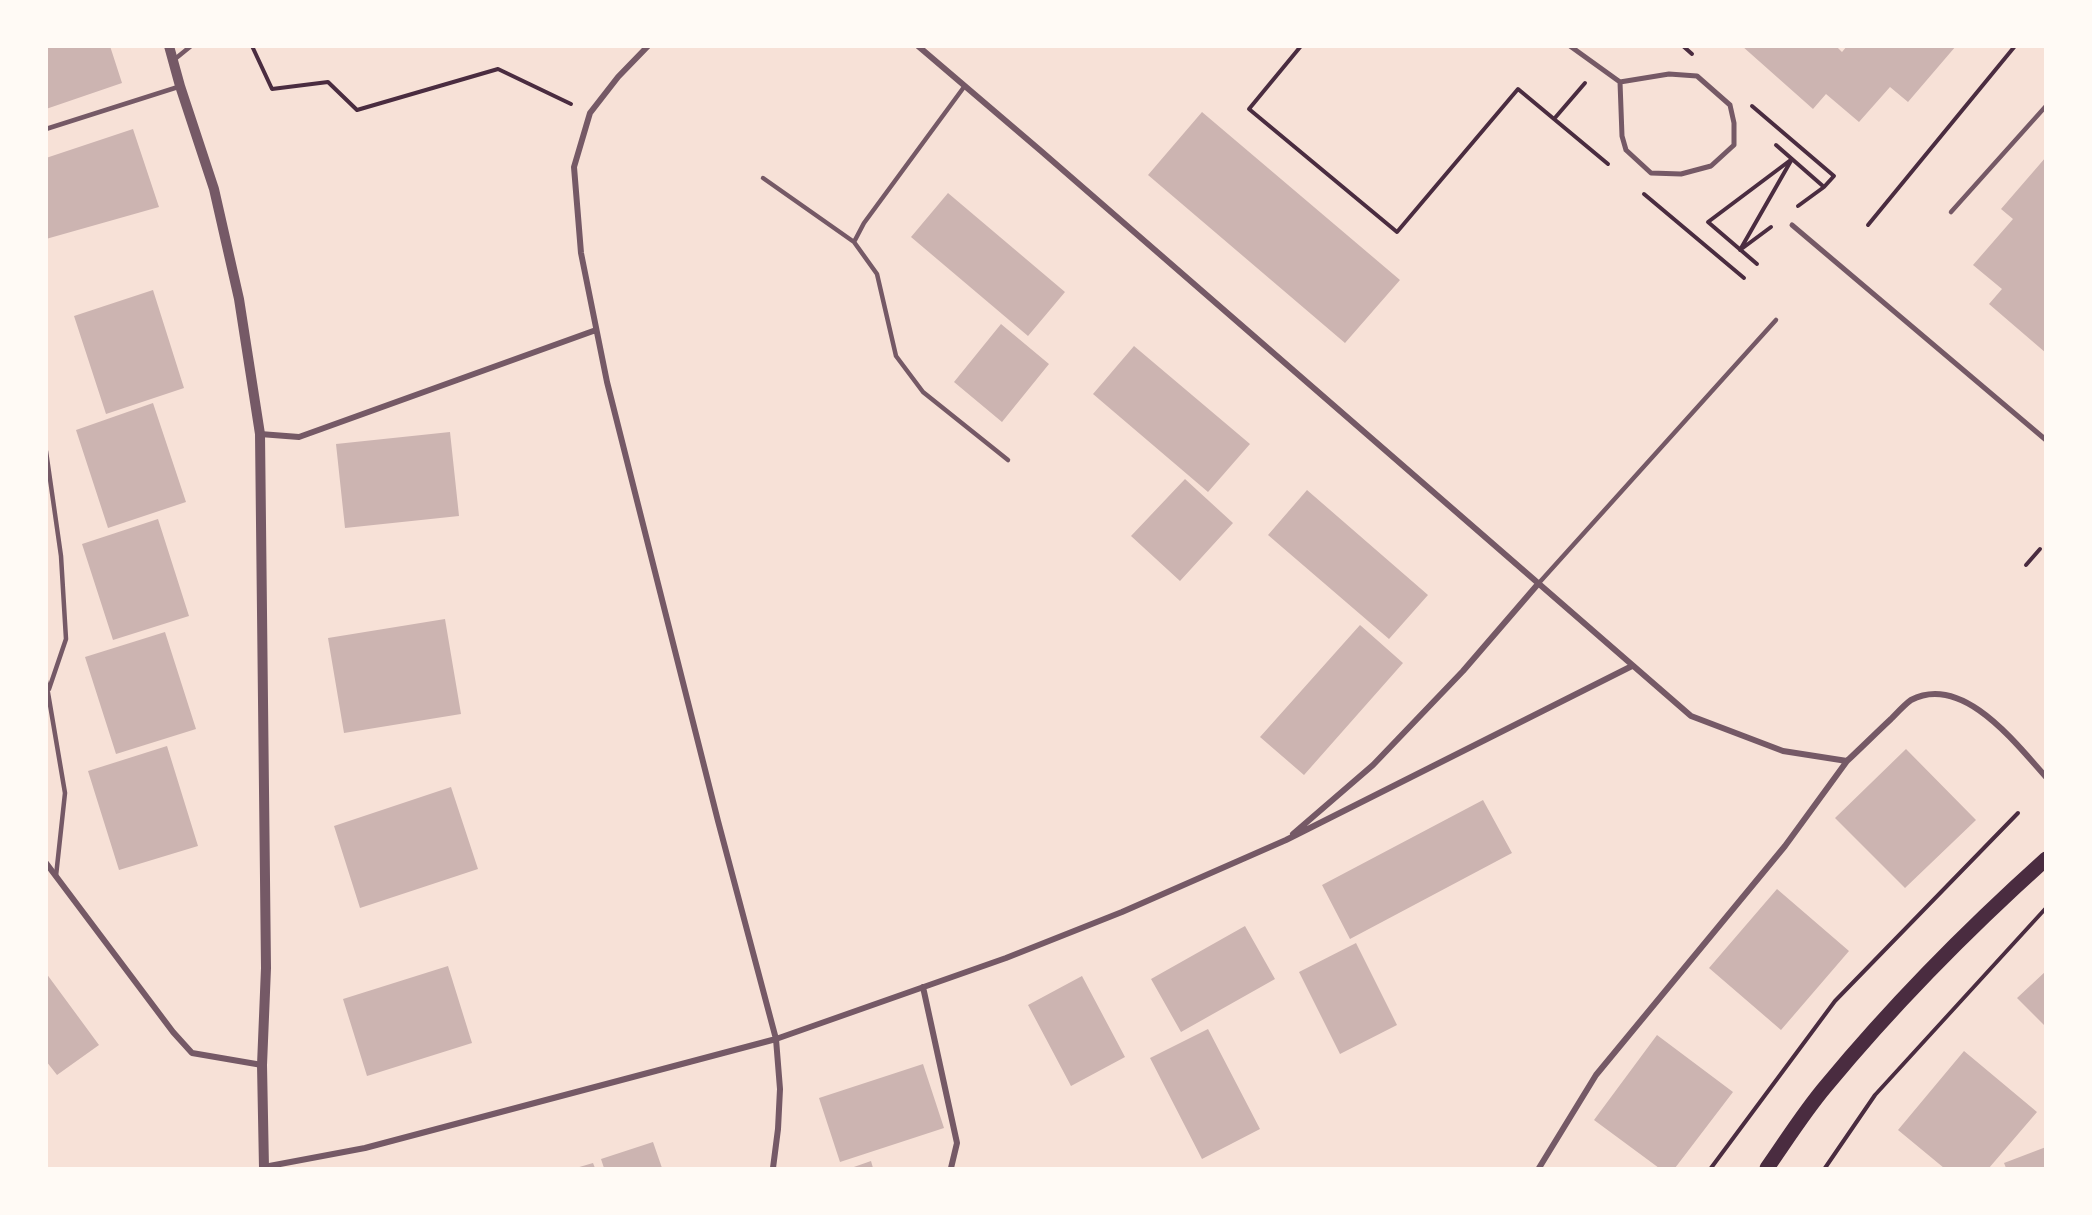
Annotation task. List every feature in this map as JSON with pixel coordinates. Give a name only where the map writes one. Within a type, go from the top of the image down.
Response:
[{"type":"main road","points":[[1767,1168],[1824,1088],[1904,996],[1992,907],[2046,859]]},
{"type":"street","points":[[169,46],[214,189],[239,299],[260,434],[266,968],[262,1065],[264,1168],[365,1148],[776,1039],[1006,957],[1122,912],[1286,840],[1632,666]]},
{"type":"street","points":[[648,46],[618,77],[590,113],[574,167],[581,254],[607,382],[776,1039],[780,1089],[773,1168]]},
{"type":"street","points":[[918,46],[1691,716],[1783,751],[1847,761]]},
{"type":"street","points":[[1570,46],[1620,82],[1669,74],[1697,76],[1730,105],[1734,123],[1734,145],[1711,166],[1681,174],[1651,173],[1626,150],[1620,82]]},
{"type":"street","points":[[1792,225],[2046,440]]},
{"type":"street","points":[[260,434],[300,437],[596,330]]},
{"type":"street","points":[[1286,840],[1373,765],[1463,671],[1538,584]]},
{"type":"street","points":[[1539,1168],[1596,1075],[1785,846],[1847,761],[1910,701],[1930,693],[1956,698],[1981,710],[2046,777]]},
{"type":"street","points":[[46,863],[172,1032],[192,1053],[262,1065]]},
{"type":"street","points":[[923,987],[957,1143],[951,1168]]},
{"type":"lane","points":[[173,61],[191,46]]},
{"type":"lane","points":[[46,129],[180,86]]},
{"type":"lane","points":[[854,242],[864,223],[964,87]]},
{"type":"lane","points":[[1951,212],[2046,106]]},
{"type":"lane","points":[[763,178],[854,242],[878,274],[897,356],[924,392],[1008,460]]},
{"type":"lane","points":[[1538,584],[1776,320]]},
{"type":"lane","points":[[46,452],[61,556],[66,639],[49,689]]},
{"type":"lane","points":[[46,681],[65,793],[56,876]]},
{"type":"path","points":[[252,46],[272,89],[328,82],[357,110],[498,69],[590,113]]},
{"type":"path","points":[[1301,46],[1249,109],[1397,232],[1518,88],[1609,165]]},
{"type":"path","points":[[1683,46],[1692,54]]},
{"type":"path","points":[[1868,225],[2015,46]]},
{"type":"path","points":[[1745,100],[1834,176],[1824,187],[1796,208]]},
{"type":"path","points":[[1776,145],[1824,187]]},
{"type":"path","points":[[1740,250],[1792,159]]},
{"type":"path","points":[[1757,264],[1708,222],[1792,159]]},
{"type":"path","points":[[1636,187],[1744,278]]},
{"type":"path","points":[[1740,250],[1778,222]]},
{"type":"path","points":[[2026,565],[2040,549]]},
{"type":"path","points":[[1711,1168],[1836,1001],[2018,813]]},
{"type":"path","points":[[1825,1168],[1875,1095],[2046,908]]},
{"type":"building","points":[[46,46],[110,46],[122,83],[46,109]]},
{"type":"building","points":[[1742,46],[1836,46],[1842,52],[1847,46],[1956,46],[1908,102],[1890,87],[1859,122],[1826,94],[1813,109]]},
{"type":"building","points":[[1202,112],[1400,280],[1345,343],[1148,175]]},
{"type":"building","points":[[133,129],[159,207],[46,239],[46,158]]},
{"type":"building","points":[[2046,157],[2046,353],[1989,304],[2002,289],[1973,265],[2013,219],[2001,209]]},
{"type":"building","points":[[948,193],[1065,292],[1028,336],[911,237]]},
{"type":"building","points":[[153,290],[184,388],[106,414],[74,316]]},
{"type":"building","points":[[1001,324],[1049,364],[1002,422],[954,382]]},
{"type":"building","points":[[1134,346],[1250,444],[1208,492],[1093,394]]},
{"type":"building","points":[[153,403],[186,502],[108,528],[76,430]]},
{"type":"building","points":[[450,432],[459,516],[345,528],[336,444]]},
{"type":"building","points":[[1185,479],[1233,523],[1180,581],[1131,536]]},
{"type":"building","points":[[1307,490],[1428,595],[1389,639],[1268,535]]},
{"type":"building","points":[[158,519],[189,616],[113,640],[82,544]]},
{"type":"building","points":[[445,619],[461,714],[344,733],[328,638]]},
{"type":"building","points":[[1360,625],[1403,663],[1304,775],[1260,737]]},
{"type":"building","points":[[165,632],[196,729],[116,754],[85,657]]},
{"type":"building","points":[[167,746],[198,846],[119,870],[88,771]]},
{"type":"building","points":[[1906,749],[1976,820],[1905,888],[1835,818]]},
{"type":"building","points":[[451,787],[478,869],[360,908],[334,826]]},
{"type":"building","points":[[1483,800],[1512,853],[1350,939],[1322,885]]},
{"type":"building","points":[[1777,889],[1849,951],[1781,1030],[1709,968]]},
{"type":"building","points":[[1245,926],[1275,979],[1181,1032],[1151,979]]},
{"type":"building","points":[[1356,943],[1397,1025],[1340,1054],[1299,972]]},
{"type":"building","points":[[448,966],[472,1043],[367,1076],[343,999]]},
{"type":"building","points":[[2046,971],[2046,1027],[2017,998]]},
{"type":"building","points":[[46,973],[99,1045],[57,1075],[46,1061]]},
{"type":"building","points":[[1082,976],[1125,1057],[1071,1086],[1028,1005]]},
{"type":"building","points":[[1208,1029],[1260,1129],[1202,1159],[1150,1058]]},
{"type":"building","points":[[1657,1035],[1733,1092],[1675,1168],[1659,1168],[1594,1120]]},
{"type":"building","points":[[1964,1051],[2037,1112],[1989,1168],[1944,1168],[1898,1130]]},
{"type":"building","points":[[923,1064],[944,1128],[840,1162],[819,1098]]},
{"type":"building","points":[[653,1142],[662,1168],[604,1168],[601,1159]]},
{"type":"building","points":[[2046,1147],[2046,1168],[2006,1168],[2004,1163]]},
{"type":"building","points":[[871,1161],[873,1168],[851,1168]]},
{"type":"building","points":[[593,1163],[595,1168],[576,1168]]}]
